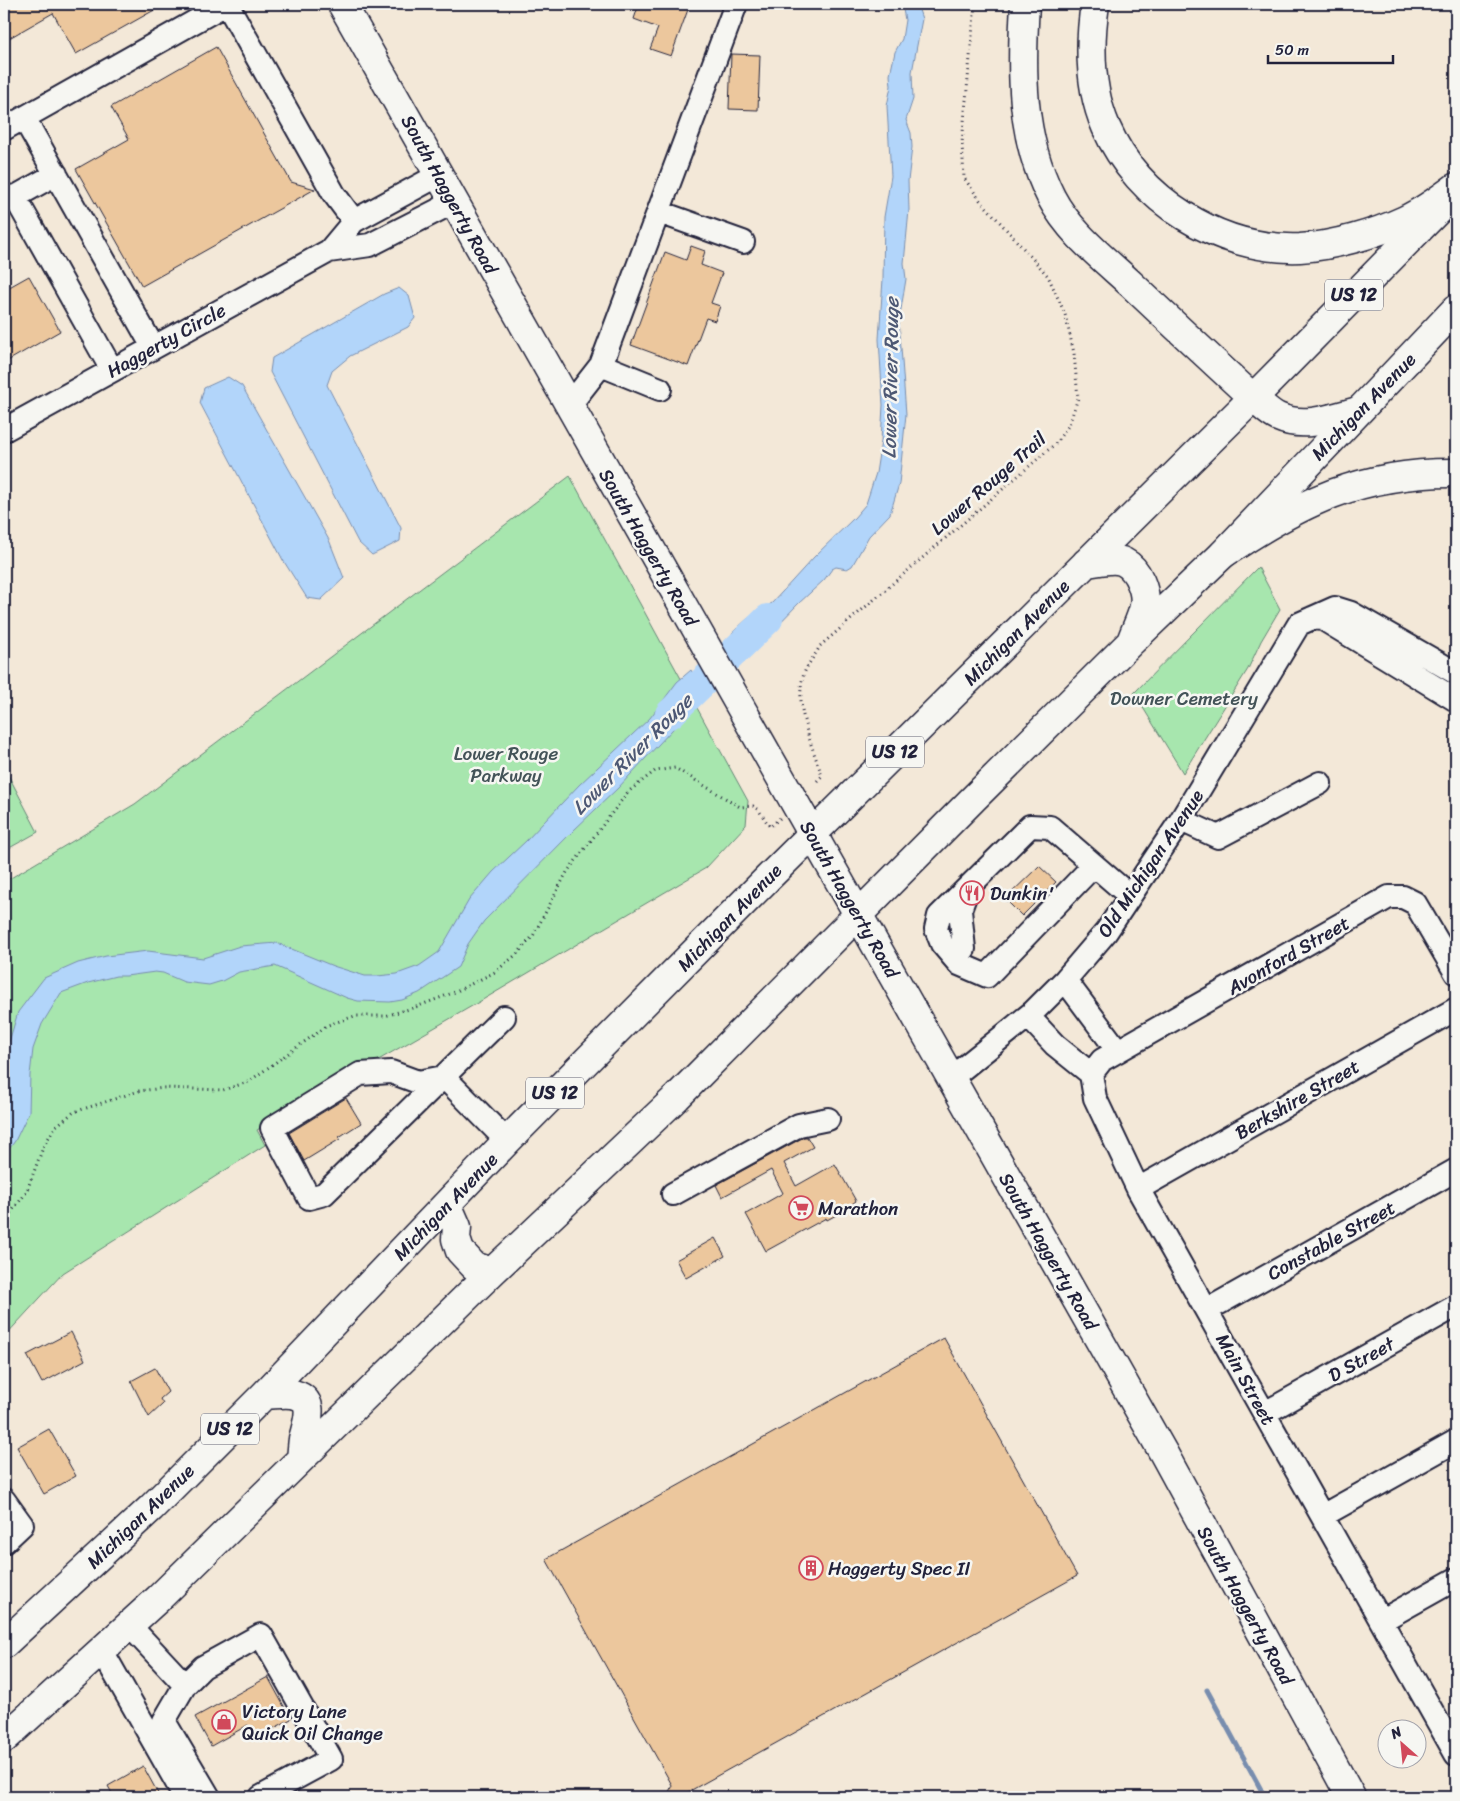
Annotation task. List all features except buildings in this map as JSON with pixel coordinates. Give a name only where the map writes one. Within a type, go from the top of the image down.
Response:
[{"type":"main road","name":"South Haggerty Road","points":[[342,4],[1164,1454],[1351,1797]]},
{"type":"main road","points":[[1025,4],[1022,75],[1028,133],[1036,160],[1052,198],[1081,237],[1253,398],[1277,417],[1299,424],[1358,411]]},
{"type":"main road","points":[[1095,4],[1090,33],[1090,60],[1095,91],[1105,125],[1116,148],[1140,178],[1157,196],[1185,217],[1237,240],[1268,246],[1300,248],[1331,244],[1406,220],[1434,204],[1456,187]]},
{"type":"main road","name":"Michigan Avenue","points":[[4,1644],[145,1513],[264,1395],[507,1141],[813,833],[1253,398],[1456,192]]},
{"type":"main road","name":"Michigan Avenue","points":[[4,1739],[130,1626],[492,1272],[677,1097],[1131,642],[1223,554],[1456,309]]},
{"type":"main road","points":[[1223,554],[1262,527],[1303,505],[1347,488],[1405,475],[1456,474]]},
{"type":"main road","points":[[1086,562],[1114,560],[1124,562],[1134,570],[1140,580],[1144,593],[1144,605],[1131,642]]},
{"type":"main road","points":[[448,1204],[457,1227],[456,1239],[460,1251],[474,1266],[492,1272]]},
{"type":"main road","points":[[264,1395],[291,1394],[300,1397],[307,1404],[310,1414],[303,1438],[301,1458]]},
{"type":"street","points":[[4,129],[226,4],[334,194],[354,221]]},
{"type":"street","points":[[569,406],[601,365],[736,4]]},
{"type":"street","points":[[24,118],[153,347]]},
{"type":"street","points":[[56,174],[9,197],[112,370]]},
{"type":"street","name":"Haggerty Circle","points":[[329,251],[354,221],[439,175]]},
{"type":"street","name":"Haggerty Circle","points":[[4,430],[329,251],[370,245],[454,202]]},
{"type":"street","points":[[659,212],[743,242]]},
{"type":"street","points":[[601,365],[660,389]]},
{"type":"street","name":"Old Michigan Avenue","points":[[951,1078],[1028,1016],[1065,980],[1106,932],[1182,820],[1299,624],[1335,608],[1351,613],[1456,673]]},
{"type":"street","points":[[1312,618],[1323,619],[1456,700]]},
{"type":"street","points":[[1182,820],[1218,837],[1320,783]]},
{"type":"street","points":[[1090,862],[988,976],[959,964],[942,944],[936,929],[939,916],[1030,826],[1050,827],[1130,896]]},
{"type":"street","points":[[968,887],[960,910],[964,949],[970,955],[982,960],[993,953],[1090,862]]},
{"type":"street","name":"Avonford Street","points":[[1091,1074],[1102,1060],[1389,897],[1403,897],[1415,903],[1456,973]]},
{"type":"street","points":[[1065,980],[1118,1051]]},
{"type":"street","name":"Berkshire Street","points":[[1138,1189],[1456,1009]]},
{"type":"street","points":[[1028,1016],[1055,1044],[1091,1074]]},
{"type":"street","points":[[444,1078],[418,1082],[391,1072],[360,1074],[272,1128],[309,1198],[324,1194],[444,1078],[504,1017]]},
{"type":"street","name":"Main Street","points":[[1091,1074],[1095,1098],[1138,1189],[1381,1621],[1448,1720],[1456,1754]]},
{"type":"street","points":[[444,1078],[507,1141]]},
{"type":"street","points":[[673,1194],[799,1125],[828,1119]]},
{"type":"street","name":"Constable Street","points":[[1207,1310],[1456,1170]]},
{"type":"street","name":"D Street","points":[[1265,1414],[1456,1306]]},
{"type":"street","points":[[1322,1516],[1456,1442]]},
{"type":"street","points":[[4,1500],[22,1525],[4,1542]]},
{"type":"street","points":[[1381,1621],[1456,1579]]},
{"type":"street","points":[[130,1626],[185,1685]]},
{"type":"street","points":[[209,1797],[164,1721],[185,1685],[203,1667],[261,1635],[331,1759],[261,1797]]},
{"type":"street","points":[[102,1651],[185,1797]]},
{"type":"path","name":"Lower Rouge Trail","points":[[817,781],[822,776],[806,729],[800,698],[805,670],[820,646],[1054,446],[1069,425],[1078,398],[1074,353],[1065,314],[1048,276],[980,200],[964,178],[962,143],[975,4]]},
{"type":"path","points":[[4,1221],[26,1193],[44,1145],[56,1126],[74,1112],[139,1091],[164,1088],[223,1090],[248,1082],[328,1025],[355,1016],[385,1016],[416,1007],[455,992],[495,972],[517,954],[533,936],[567,872],[628,792],[655,771],[675,768],[740,807],[753,806],[758,809],[770,827],[780,818]]},
{"type":"green space","name":"Lower Rouge Parkway","points":[[570,476],[748,801],[746,825],[706,868],[257,1130],[265,1145],[63,1273],[4,1337],[4,882],[135,804]]},
{"type":"green space","name":"Downer Cemetery","points":[[1258,567],[1280,609],[1261,641],[1248,669],[1183,773],[1134,693]]},
{"type":"green space","points":[[4,767],[38,832],[4,851]]},
{"type":"water","points":[[902,4],[917,4],[922,19],[912,72],[913,99],[906,120],[911,133],[912,147],[908,181],[909,210],[904,263],[906,279],[899,321],[906,414],[899,484],[890,514],[869,536],[852,566],[847,569],[836,567],[832,569],[824,580],[745,659],[732,633],[747,619],[772,603],[814,557],[854,518],[866,504],[876,473],[881,441],[883,405],[879,339],[883,279],[884,217],[891,176],[887,106],[891,86],[890,75],[895,52],[902,39],[905,20]]},
{"type":"water","points":[[399,288],[409,296],[415,318],[408,327],[350,356],[332,371],[327,385],[401,528],[400,541],[372,555],[358,542],[270,372],[272,358],[384,294]]},
{"type":"water","points":[[228,377],[242,386],[329,540],[344,578],[321,600],[307,598],[283,560],[200,403],[204,388]]},
{"type":"water","points":[[691,670],[706,697],[685,716],[618,788],[484,921],[468,944],[458,967],[419,993],[402,1000],[390,1002],[358,1001],[347,998],[275,966],[239,972],[209,985],[184,982],[163,973],[155,972],[116,976],[88,983],[61,993],[42,1024],[33,1049],[29,1112],[15,1141],[9,1149],[4,1150],[4,1101],[7,1087],[6,1052],[18,1012],[44,978],[78,963],[106,956],[148,951],[203,958],[240,946],[277,943],[333,966],[365,976],[397,974],[419,966],[439,952],[469,900],[493,872],[526,841],[579,785],[650,718],[677,682]]},
{"type":"waterway","name":"Lower River Rouge","points":[[670,714],[768,619]]},
{"type":"waterway","points":[[1207,1690],[1265,1797]]},
{"type":"place","name":"Dunkin'","points":[[972,893]]},
{"type":"place","name":"Marathon","points":[[801,1208]]},
{"type":"place","name":"Haggerty Spec II","points":[[811,1568]]},
{"type":"place","name":"Victory Lane Quick Oil Change","points":[[224,1722]]}]
